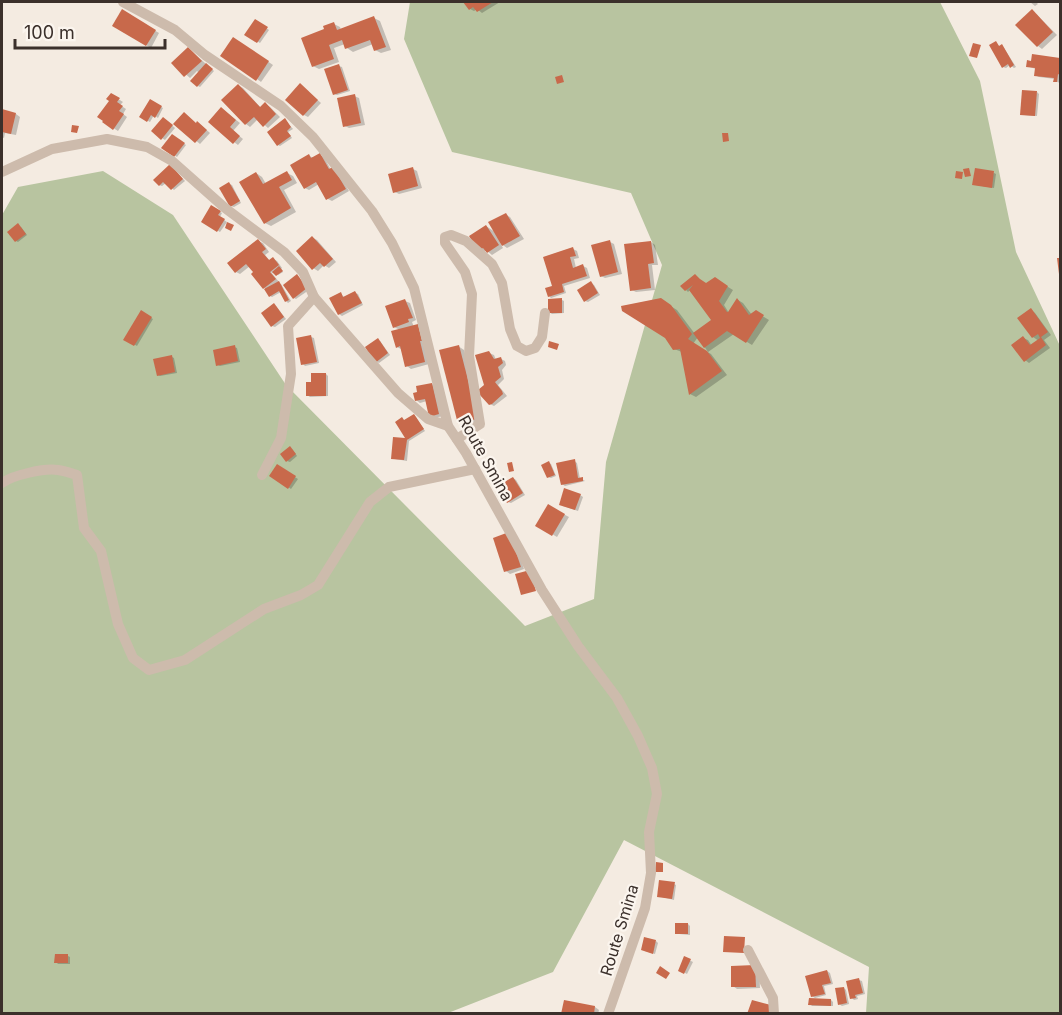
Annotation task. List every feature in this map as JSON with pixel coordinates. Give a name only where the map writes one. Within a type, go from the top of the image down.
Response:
[{"type":"street","name":"Route Smina","points":[[123,2],[175,30],[206,55],[281,106],[313,137],[372,211],[392,243],[414,288],[448,426],[475,469],[542,590],[578,646],[617,698],[638,736],[652,768],[657,794],[649,832],[651,873],[645,908],[608,1014]]},
{"type":"street","points":[[2,172],[52,149],[107,139],[147,147],[172,161],[225,208],[284,252],[303,272],[314,297],[398,393],[428,419],[448,426]]},
{"type":"street","points":[[457,439],[480,424],[469,356],[472,294],[465,272],[445,243],[445,237],[451,235],[466,241],[492,264],[502,283],[510,329],[517,346],[526,351],[535,348],[542,337],[545,313]]},
{"type":"street","points":[[262,475],[281,438],[291,374],[288,326],[314,297]]},
{"type":"street","points":[[2,483],[8,478],[48,470],[77,475],[84,528],[101,551],[118,624],[133,658],[149,670],[185,660],[264,609],[302,595],[318,585],[370,502],[389,487],[475,469]]},
{"type":"street","points":[[748,951],[773,998],[774,1014]]},
{"type":"green space","points":[[410,2],[940,2],[980,81],[1016,252],[1060,346],[1060,1013],[866,1013],[869,967],[624,840],[553,972],[448,1013],[2,1014],[2,215],[18,187],[103,171],[173,215],[286,385],[525,626],[594,599],[606,462],[662,265],[631,193],[452,152],[404,39]]},
{"type":"building","points":[[463,2],[493,2],[477,12],[473,7],[469,10]]},
{"type":"building","points":[[122,9],[156,30],[146,46],[112,26]]},
{"type":"building","points":[[1032,9],[1053,32],[1037,47],[1015,25]]},
{"type":"building","points":[[374,16],[386,47],[374,51],[370,40],[345,49],[342,40],[329,45],[334,59],[312,67],[301,38],[324,29],[323,26],[334,22],[337,30]]},
{"type":"building","points":[[255,19],[268,27],[257,43],[244,35]]},
{"type":"building","points":[[233,37],[269,61],[256,81],[220,56]]},
{"type":"building","points":[[996,41],[999,46],[1002,44],[1014,65],[1010,68],[1008,64],[1002,68],[989,45]]},
{"type":"building","points":[[973,43],[981,45],[977,58],[969,56]]},
{"type":"building","points":[[188,47],[202,61],[184,77],[171,63]]},
{"type":"building","points":[[1032,54],[1060,58],[1060,75],[1058,74],[1057,82],[1053,82],[1054,78],[1034,76],[1035,68],[1026,67],[1027,60],[1031,61]]},
{"type":"building","points":[[206,63],[213,69],[197,87],[190,81]]},
{"type":"building","points":[[339,64],[348,90],[333,95],[324,69]]},
{"type":"building","points":[[562,75],[564,82],[557,84],[555,77]]},
{"type":"building","points":[[300,83],[318,100],[303,116],[285,100]]},
{"type":"building","points":[[238,84],[260,107],[265,102],[276,114],[263,127],[254,117],[245,125],[221,100]]},
{"type":"building","points":[[1022,90],[1037,91],[1035,116],[1020,115]]},
{"type":"building","points":[[111,93],[120,98],[117,102],[123,106],[119,111],[124,114],[113,130],[97,117],[109,101],[106,99]]},
{"type":"building","points":[[355,94],[361,123],[343,127],[337,98]]},
{"type":"building","points":[[150,99],[162,106],[155,118],[151,115],[147,122],[139,117]]},
{"type":"building","points":[[221,107],[236,120],[230,127],[240,136],[233,144],[208,122]]},
{"type":"building","points":[[2,109],[16,113],[11,134],[2,132]]},
{"type":"building","points":[[184,112],[207,130],[195,143],[173,124]]},
{"type":"building","points":[[163,117],[173,125],[161,140],[151,131]]},
{"type":"building","points":[[285,118],[291,127],[287,131],[291,136],[277,146],[267,132]]},
{"type":"building","points":[[72,125],[79,126],[77,133],[71,132]]},
{"type":"building","points":[[722,133],[728,133],[729,141],[723,142]]},
{"type":"building","points":[[172,134],[185,143],[174,157],[161,148]]},
{"type":"building","points":[[320,153],[329,169],[333,167],[346,189],[326,200],[316,182],[304,189],[290,165],[309,154],[311,158]]},
{"type":"building","points":[[170,164],[183,179],[171,190],[163,182],[159,186],[153,180]]},
{"type":"building","points":[[413,167],[418,186],[393,193],[388,174]]},
{"type":"building","points":[[969,168],[971,176],[965,177],[963,169]]},
{"type":"building","points":[[975,168],[994,171],[992,188],[972,185]]},
{"type":"building","points":[[287,171],[292,180],[279,187],[291,208],[264,224],[239,182],[256,172],[263,184]]},
{"type":"building","points":[[956,171],[963,172],[962,179],[955,178]]},
{"type":"building","points":[[229,182],[240,201],[230,207],[219,188]]},
{"type":"building","points":[[211,205],[221,211],[218,215],[225,219],[217,232],[201,222]]},
{"type":"building","points":[[506,213],[520,236],[502,246],[488,222]]},
{"type":"building","points":[[227,222],[234,225],[231,231],[225,228]]},
{"type":"building","points":[[18,223],[26,234],[15,242],[7,232]]},
{"type":"building","points":[[486,225],[499,245],[487,253],[483,248],[478,251],[469,236]]},
{"type":"building","points":[[312,236],[333,259],[324,267],[320,263],[312,270],[296,251]]},
{"type":"building","points":[[258,239],[266,249],[262,252],[269,260],[273,257],[279,265],[270,272],[276,279],[263,289],[246,264],[235,273],[227,263]]},
{"type":"building","points":[[610,240],[618,272],[600,277],[591,245]]},
{"type":"building","points":[[651,241],[654,263],[648,264],[651,288],[630,291],[624,244]]},
{"type":"building","points":[[573,247],[576,256],[570,257],[573,268],[583,264],[587,276],[562,284],[564,292],[548,297],[545,288],[552,286],[543,257]]},
{"type":"building","points":[[1057,258],[1060,258],[1060,274],[1059,274]]},
{"type":"building","points":[[279,266],[283,271],[276,276],[272,272]]},
{"type":"building","points":[[297,274],[307,288],[293,299],[283,285]]},
{"type":"building","points":[[695,274],[706,283],[715,277],[728,286],[719,301],[727,312],[737,298],[749,315],[756,310],[764,315],[746,343],[727,331],[704,348],[693,333],[711,320],[689,290],[693,285],[685,291],[680,286]]},
{"type":"building","points":[[279,281],[289,300],[285,302],[279,291],[269,297],[264,289]]},
{"type":"building","points":[[591,281],[598,293],[584,302],[577,290]]},
{"type":"building","points":[[355,291],[362,303],[338,315],[329,298],[341,292],[343,297]]},
{"type":"building","points":[[562,298],[562,313],[548,313],[548,299]]},
{"type":"building","points":[[661,298],[671,305],[692,334],[688,339],[707,351],[722,371],[689,395],[680,349],[673,350],[665,338],[622,311],[621,306]]},
{"type":"building","points":[[405,299],[413,318],[393,328],[385,306]]},
{"type":"building","points":[[274,303],[284,317],[271,327],[261,313]]},
{"type":"building","points":[[1031,308],[1048,332],[1041,337],[1046,345],[1024,362],[1011,345],[1023,336],[1030,345],[1040,338],[1038,334],[1032,338],[1017,318]]},
{"type":"building","points":[[141,310],[152,317],[134,346],[123,340]]},
{"type":"building","points":[[418,324],[425,362],[405,367],[400,346],[396,348],[391,331]]},
{"type":"building","points":[[311,335],[317,362],[301,365],[296,338]]},
{"type":"building","points":[[378,338],[388,353],[375,363],[365,347]]},
{"type":"building","points":[[549,341],[559,344],[557,350],[548,347]]},
{"type":"building","points":[[235,345],[238,361],[216,366],[213,350]]},
{"type":"building","points":[[459,345],[478,419],[458,424],[439,350]]},
{"type":"building","points":[[489,351],[494,359],[501,357],[503,363],[498,367],[501,377],[495,382],[503,394],[489,405],[479,394],[478,390],[484,385],[475,355]]},
{"type":"building","points":[[172,355],[175,372],[157,376],[153,359]]},
{"type":"building","points":[[311,373],[326,373],[326,396],[306,396],[306,382],[311,382]]},
{"type":"building","points":[[432,383],[439,414],[429,417],[425,399],[415,401],[413,393],[417,392],[416,386]]},
{"type":"building","points":[[414,414],[424,429],[407,440],[404,460],[391,459],[393,437],[405,438],[395,422],[402,417],[404,420]]},
{"type":"building","points":[[290,446],[296,454],[286,462],[280,454]]},
{"type":"building","points":[[575,459],[578,478],[583,477],[583,481],[561,485],[556,463]]},
{"type":"building","points":[[549,461],[555,475],[547,478],[541,465]]},
{"type":"building","points":[[512,462],[514,471],[509,472],[507,463]]},
{"type":"building","points":[[277,464],[296,476],[288,489],[269,476]]},
{"type":"building","points":[[513,477],[523,493],[507,503],[497,486]]},
{"type":"building","points":[[564,488],[581,494],[575,510],[559,505]]},
{"type":"building","points":[[548,504],[565,514],[552,536],[535,526]]},
{"type":"building","points":[[509,532],[521,567],[504,572],[493,538]]},
{"type":"building","points":[[530,570],[536,591],[521,595],[515,574]]},
{"type":"building","points":[[656,862],[663,863],[663,872],[655,872]]},
{"type":"building","points":[[659,880],[675,882],[672,899],[657,897]]},
{"type":"building","points":[[675,923],[688,923],[688,934],[675,934]]},
{"type":"building","points":[[724,936],[745,937],[744,953],[723,952]]},
{"type":"building","points":[[644,937],[656,940],[653,954],[641,950]]},
{"type":"building","points":[[55,954],[68,954],[68,963],[54,963]]},
{"type":"building","points":[[684,956],[691,959],[684,974],[678,971]]},
{"type":"building","points":[[755,965],[756,987],[731,987],[731,966]]},
{"type":"building","points":[[660,966],[670,973],[666,979],[656,973]]},
{"type":"building","points":[[827,970],[831,983],[822,985],[825,994],[811,997],[805,976]]},
{"type":"building","points":[[859,978],[863,993],[850,999],[846,981]]},
{"type":"building","points":[[844,987],[847,1003],[838,1005],[835,988]]},
{"type":"building","points":[[809,998],[831,999],[831,1006],[808,1005]]},
{"type":"building","points":[[564,1000],[595,1006],[594,1014],[561,1014]]},
{"type":"building","points":[[752,1000],[771,1005],[769,1014],[747,1014]]}]
